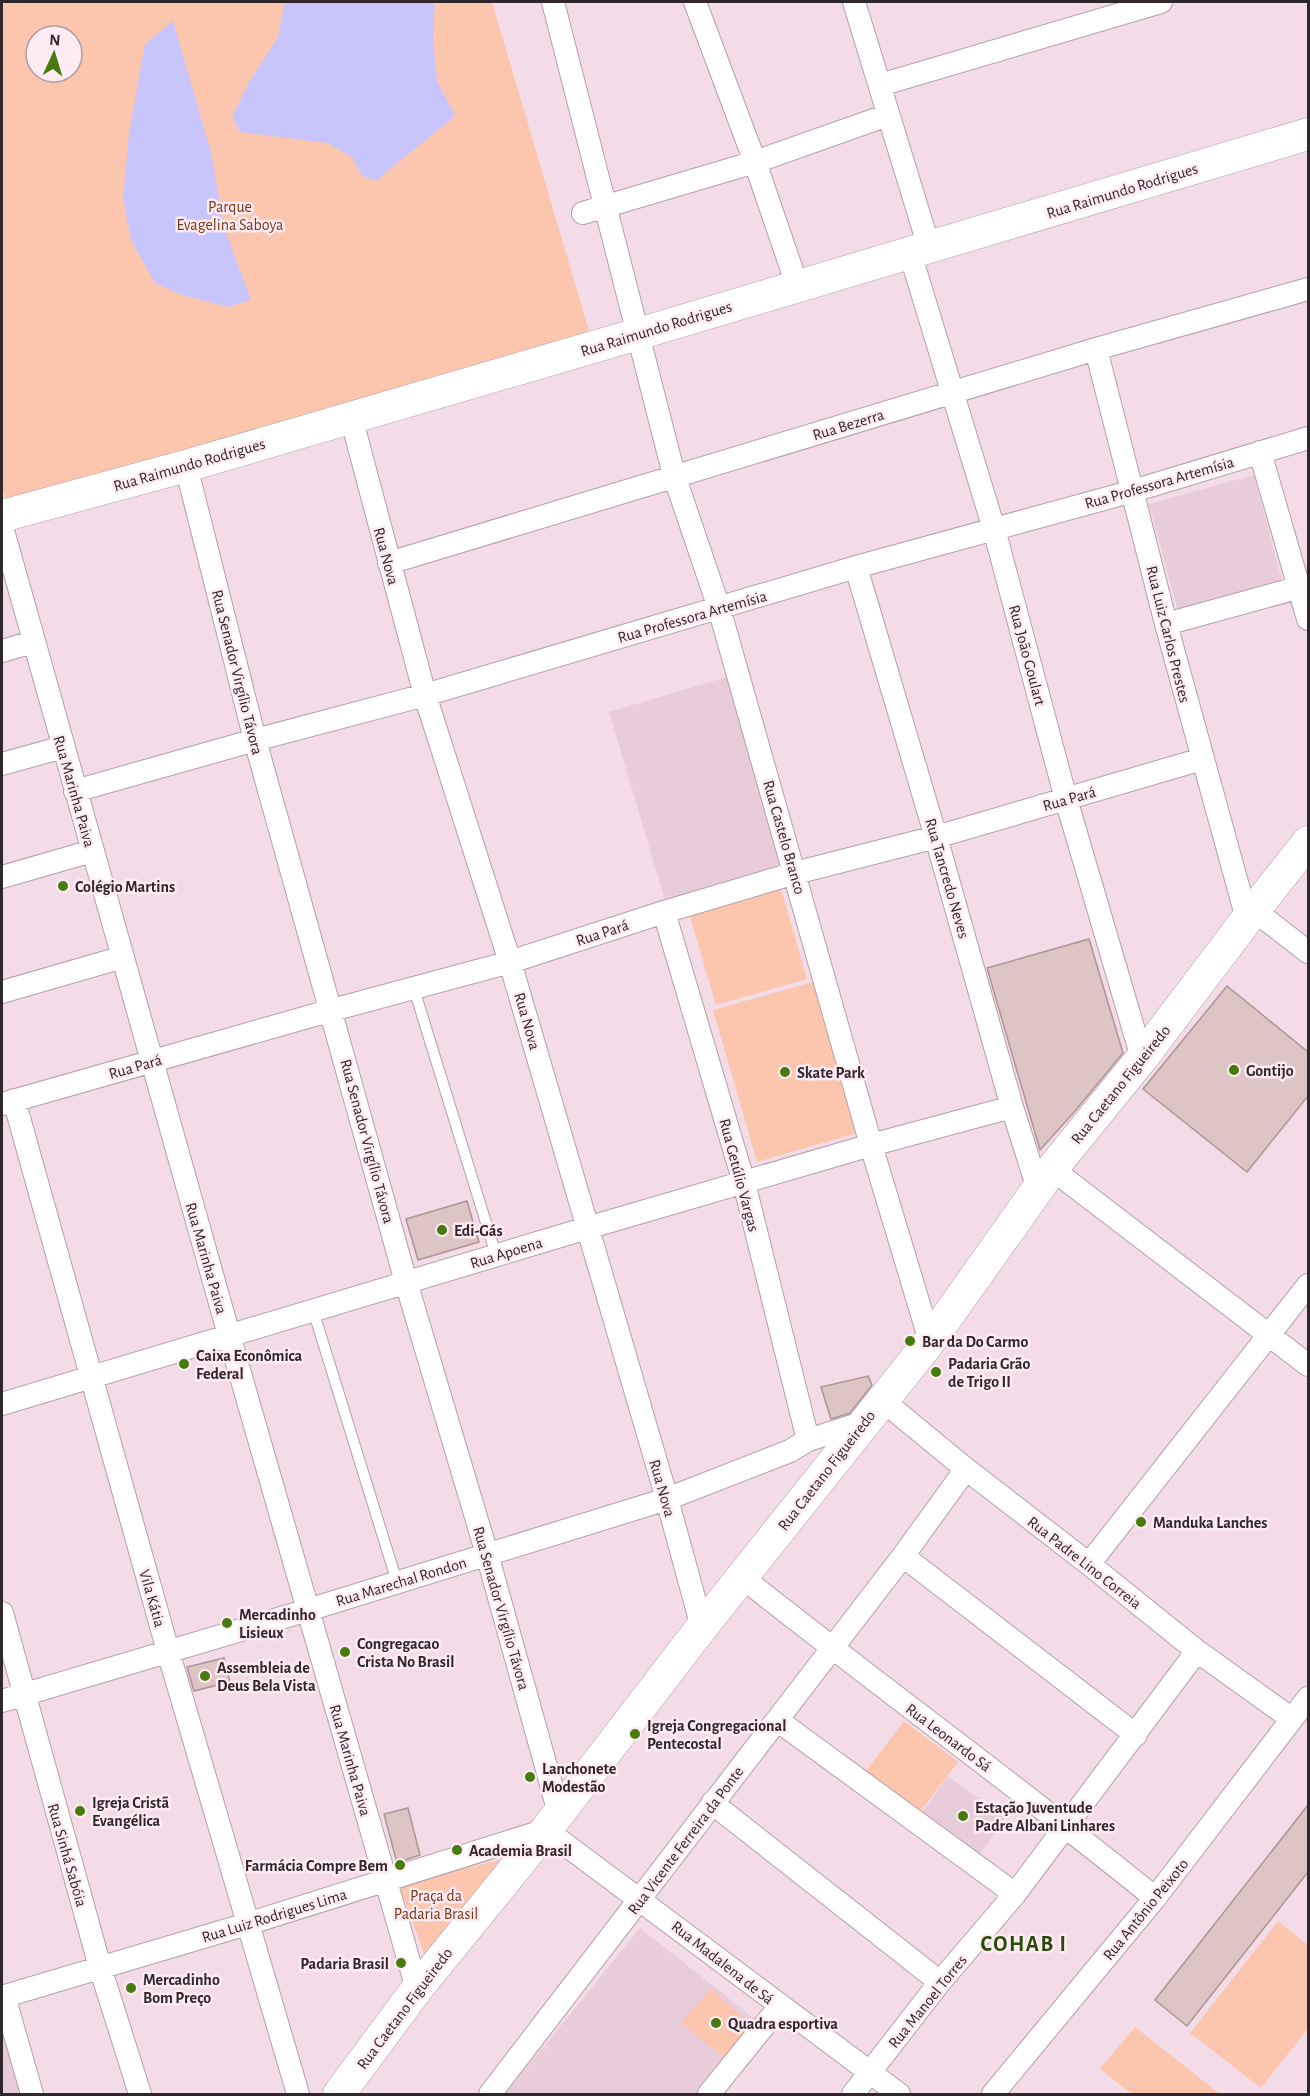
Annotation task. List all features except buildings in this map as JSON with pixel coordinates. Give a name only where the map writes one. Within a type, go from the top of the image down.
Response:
[{"type":"main road","name":"Rua Raimundo Rodrigues","points":[[2,516],[186,466],[638,334],[1308,134]]},
{"type":"main road","name":"Rua Caetano Figueiredo","points":[[339,2094],[417,1989],[552,1821],[872,1411],[930,1341],[1045,1179],[1142,1058],[1308,842]]},
{"type":"street","name":"Rua Castelo Branco","points":[[553,2],[674,476],[719,608],[871,1145],[930,1341]]},
{"type":"street","points":[[695,2],[755,162],[797,285]]},
{"type":"street","name":"Rua João Goulart","points":[[854,2],[888,115],[952,393],[994,529],[1066,799],[1142,1058]]},
{"type":"street","points":[[880,85],[1161,2]]},
{"type":"street","points":[[583,213],[755,162],[888,115]]},
{"type":"street","name":"Rua Bezerra","points":[[389,563],[1096,348],[1308,289]]},
{"type":"street","name":"Rua Luiz Carlos Prestes","points":[[1096,348],[1202,759],[1251,915]]},
{"type":"street","name":"Rua Nova","points":[[351,417],[425,695],[510,962],[667,1499],[702,1627]]},
{"type":"street","name":"Rua Professora Artemísia","points":[[75,791],[425,695],[856,567],[1133,491],[1308,438]]},
{"type":"street","points":[[1260,453],[1304,586],[1308,619]]},
{"type":"street","name":"Rua Senador Virgílio Távora","points":[[186,466],[255,740],[406,1282],[488,1554],[552,1821]]},
{"type":"street","name":"Rua Marinha Paiva","points":[[2,527],[229,1335],[417,1989]]},
{"type":"street","name":"Rua Tancredo Neves","points":[[856,567],[936,837],[1012,1107],[1045,1179]]},
{"type":"street","points":[[1166,624],[1304,586]]},
{"type":"street","points":[[2,651],[33,642]]},
{"type":"street","points":[[2,764],[63,747]]},
{"type":"street","name":"Rua Pará","points":[[8,1102],[510,962],[664,912],[795,873],[936,837],[1202,759]]},
{"type":"street","points":[[2,877],[92,851]]},
{"type":"street","name":"Rua Getúlio Vargas","points":[[664,912],[744,1183],[808,1440]]},
{"type":"street","points":[[1251,915],[1308,952]]},
{"type":"street","points":[[2,992],[123,957]]},
{"type":"street","name":"Vila Kátia","points":[[8,1102],[298,2094]]},
{"type":"street","name":"Rua Apoena","points":[[2,1404],[587,1228],[871,1145],[1012,1107]]},
{"type":"street","points":[[1045,1179],[1270,1335],[1308,1365]]},
{"type":"street","points":[[1089,1564],[1308,1285]]},
{"type":"street","name":"Rua Marechal Rondon","points":[[2,1701],[308,1610],[667,1499],[790,1451],[808,1440],[872,1411]]},
{"type":"street","name":"Rua Padre Lino Correia","points":[[872,1411],[966,1469],[1197,1651],[1292,1719]]},
{"type":"street","name":"Rua Vicente Ferreira da Ponte","points":[[490,2094],[903,1556],[966,1469]]},
{"type":"street","points":[[903,1556],[1136,1735]]},
{"type":"street","name":"Rua Leonardo Sá","points":[[743,1578],[831,1648],[1068,1826],[1155,1898]]},
{"type":"street","name":"Rua Sinhá Sabóia","points":[[2,1613],[100,1967],[140,2094]]},
{"type":"street","name":"Rua Manoel Torres","points":[[853,2094],[940,1982],[1015,1894],[1068,1826],[1197,1651]]},
{"type":"street","name":"Rua Antônio Peixoto","points":[[993,2094],[1155,1898],[1308,1698]]},
{"type":"street","points":[[777,1720],[1015,1894]]},
{"type":"street","points":[[712,1803],[940,1982]]},
{"type":"street","name":"Rua Luiz Rodrigues Lima","points":[[3,1996],[386,1881],[552,1821]]},
{"type":"street","name":"Rua Madalena de Sá","points":[[552,1821],[641,1899],[899,2094]]},
{"type":"street","points":[[3,1996],[32,2094]]},
{"type":"street","points":[[709,2094],[780,2006]]},
{"type":"lane","points":[[414,989],[496,1255]]},
{"type":"lane","points":[[313,1310],[397,1582]]},
{"type":"shaded area","points":[[1254,475],[1283,584],[1178,611],[1149,504]]},
{"type":"shaded area","points":[[730,676],[786,864],[665,900],[609,712]]},
{"type":"shaded area","name":"Estação Juventude Padre Albani Linhares","points":[[948,1776],[1006,1818],[978,1856],[920,1815]]},
{"type":"shaded area","points":[[640,1928],[756,2020],[697,2094],[505,2094],[544,2046],[555,2053],[545,2045]]},
{"type":"shaded area","points":[[2,2023],[22,2094],[2,2094]]},
{"type":"green space","name":"Parque Evagelina Saboya","points":[[2,2],[492,2],[589,331],[7,505],[2,487]]},
{"type":"green space","points":[[780,885],[807,979],[716,1005],[688,910]]},
{"type":"green space","name":"Skate Park","points":[[813,982],[857,1133],[757,1162],[713,1010]]},
{"type":"green space","points":[[904,1721],[958,1762],[917,1816],[863,1775]]},
{"type":"green space","name":"Praça da Padaria Brasil","points":[[503,1859],[427,1962],[399,1885]]},
{"type":"green space","points":[[1278,1921],[1308,1945],[1308,2028],[1261,2088],[1190,2033]]},
{"type":"green space","name":"Quadra esportiva","points":[[710,1989],[751,2024],[724,2057],[681,2023]]},
{"type":"green space","points":[[1135,2027],[1220,2094],[1132,2094],[1100,2069]]},
{"type":"water","points":[[285,2],[435,2],[433,39],[437,81],[455,115],[377,181],[362,176],[352,157],[327,143],[240,132],[232,117],[249,82],[278,37]]},
{"type":"water","points":[[173,21],[211,152],[224,227],[251,300],[228,307],[182,295],[155,283],[131,240],[123,198],[129,133],[145,44]]},
{"type":"place","name":"Colégio Martins","points":[[63,886]]},
{"type":"place","name":"Gontijo","points":[[1234,1070]]},
{"type":"place","name":"Skate Park","points":[[785,1072]]},
{"type":"place","name":"Edi-Gás","points":[[442,1230]]},
{"type":"place","name":"Bar da Do Carmo","points":[[910,1341]]},
{"type":"place","name":"Caixa Econômica Federal","points":[[184,1364]]},
{"type":"place","name":"Padaria Grão de Trigo II","points":[[936,1372]]},
{"type":"place","name":"Manduka Lanches","points":[[1141,1522]]},
{"type":"place","name":"Mercadinho Lisieux","points":[[227,1623]]},
{"type":"place","name":"Congregacao Crista No Brasil","points":[[345,1652]]},
{"type":"place","name":"Assembleia de Deus Bela Vista","points":[[205,1676]]},
{"type":"place","name":"Igreja Congregacional Pentecostal","points":[[635,1734]]},
{"type":"place","name":"Lanchonete Modestão","points":[[530,1777]]},
{"type":"place","name":"Igreja Cristã Evangélica","points":[[80,1811]]},
{"type":"place","name":"Estação Juventude Padre Albani Linhares","points":[[963,1816]]},
{"type":"place","name":"Academia Brasil","points":[[457,1850]]},
{"type":"place","name":"Farmácia Compre Bem","points":[[400,1865]]},
{"type":"place","name":"Padaria Brasil","points":[[401,1963]]},
{"type":"place","name":"Mercadinho Bom Preço","points":[[131,1988]]},
{"type":"place","name":"Quadra esportiva","points":[[716,2023]]},
{"type":"district","name":"COHAB I","points":[[1024,1943]]}]
